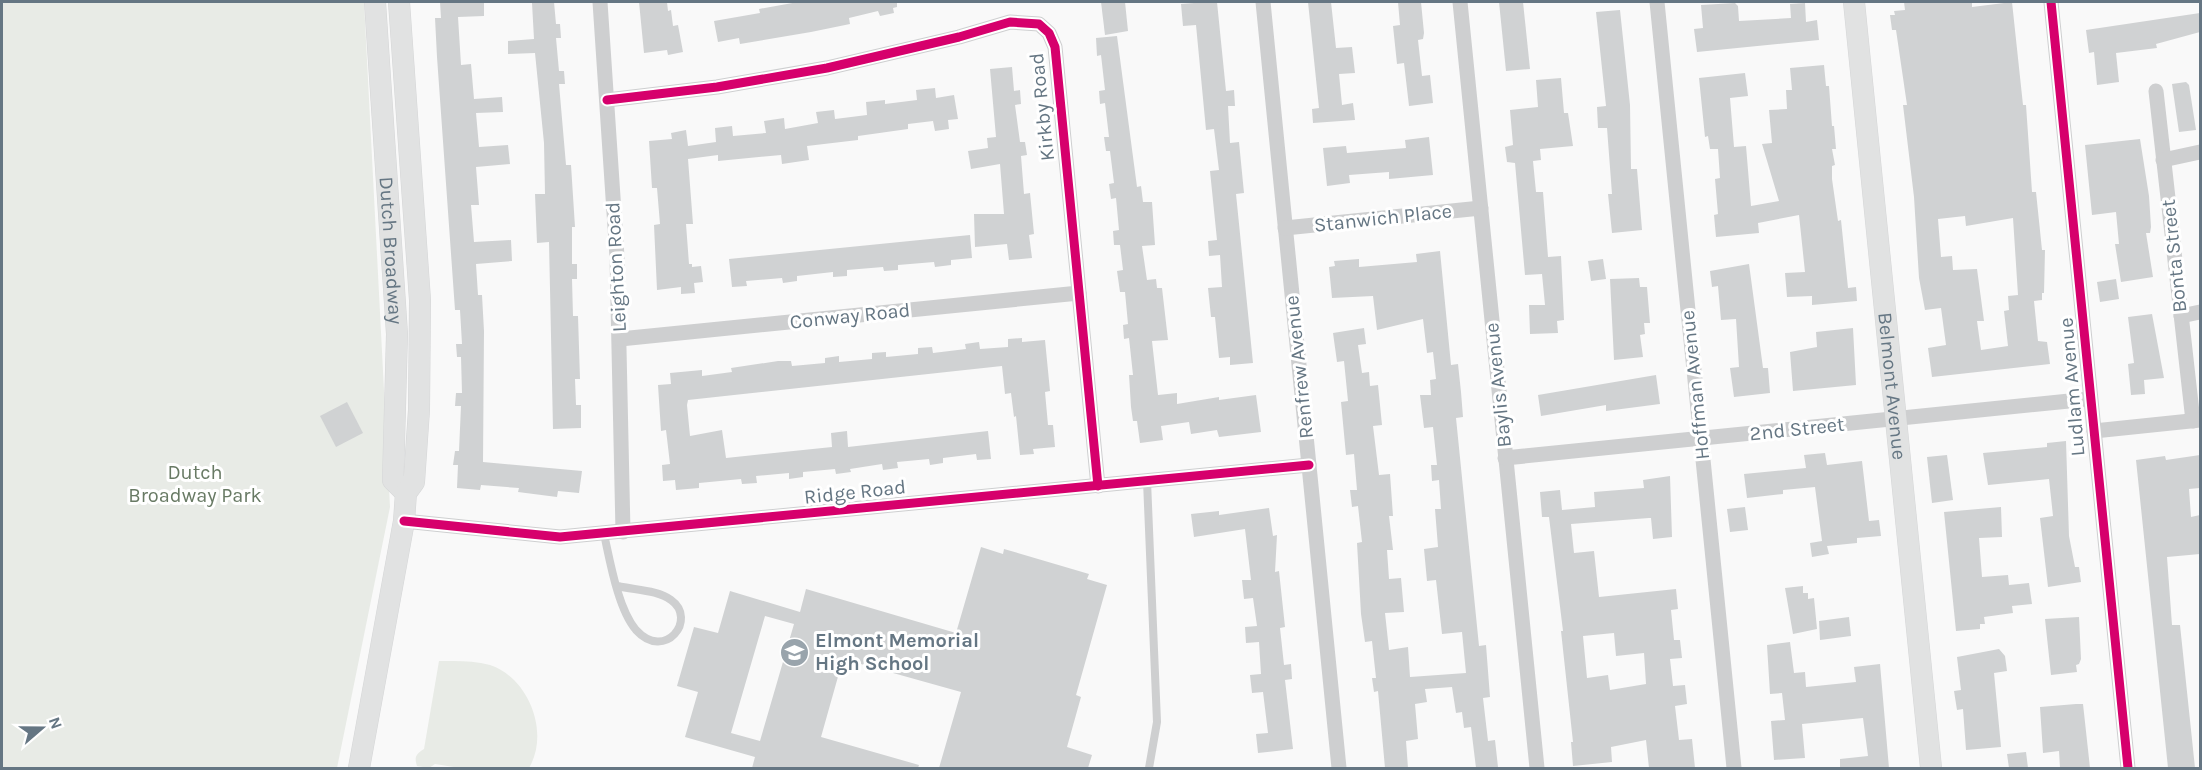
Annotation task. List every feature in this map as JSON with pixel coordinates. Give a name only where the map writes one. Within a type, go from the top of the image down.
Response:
[{"type":"main road","name":"Dutch Broadway","points":[[375,2],[384,106],[397,334],[393,480],[406,493]]},
{"type":"main road","name":"Dutch Broadway","points":[[359,768],[404,521],[406,493],[414,482],[419,410],[420,300],[399,2]]},
{"type":"main road","name":"Belmont Avenue","points":[[1854,2],[1931,768]]},
{"type":"main road","points":[[384,106],[406,102]]},
{"type":"street","name":"Leighton Road","points":[[600,2],[620,339],[623,532]]},
{"type":"street","name":"Renfrew Avenue","points":[[1263,2],[1339,768]]},
{"type":"street","name":"Baylis Avenue","points":[[1460,2],[1537,768]]},
{"type":"street","name":"Hoffman Avenue","points":[[1657,2],[1734,768]]},
{"type":"street","name":"Ludlam Avenue","points":[[2051,2],[2128,768]]},
{"type":"street","name":"Kirkby Road","points":[[607,100],[717,87],[827,68],[959,37],[1010,22],[1039,24],[1049,33],[1055,47],[1098,486]]},
{"type":"street","name":"Bonta Street","points":[[2156,91],[2181,316],[2197,420]]},
{"type":"street","points":[[2163,160],[2200,152]]},
{"type":"street","name":"Stanwich Place","points":[[1285,228],[1480,208]]},
{"type":"street","name":"Conway Road","points":[[620,339],[1079,292]]},
{"type":"street","points":[[2181,316],[2200,312]]},
{"type":"street","name":"2nd Street","points":[[1505,458],[2090,399]]},
{"type":"street","points":[[2094,431],[2197,420]]},
{"type":"street","name":"Ridge Road","points":[[404,521],[560,537],[1309,465]]},
{"type":"lane","points":[[1147,482],[1157,722],[1149,768]]},
{"type":"lane","points":[[604,534],[624,609],[637,630],[660,642],[673,637],[678,631],[680,616],[673,601],[663,596],[618,586]]},
{"type":"green space","name":"Dutch Broadway Park","points":[[2,2],[364,2],[390,507],[337,768],[2,768]]},
{"type":"green space","points":[[439,661],[490,665],[504,672],[516,682],[532,708],[536,723],[535,754],[529,768],[460,768],[435,764],[429,768],[417,766],[416,756],[424,749]]},
{"type":"building","points":[[440,2],[484,2],[484,16],[458,17],[461,65],[471,64],[474,99],[502,97],[503,112],[476,113],[479,147],[508,145],[510,164],[476,167],[479,205],[471,205],[474,242],[511,240],[512,261],[476,264],[478,295],[482,295],[484,331],[483,462],[582,471],[579,493],[558,491],[557,497],[518,492],[519,488],[481,485],[480,490],[457,488],[458,465],[453,465],[455,451],[459,451],[461,406],[455,406],[456,393],[462,393],[461,357],[457,357],[456,344],[462,344],[460,310],[455,310],[437,57],[435,18],[441,18]]},
{"type":"building","points":[[554,2],[556,24],[560,24],[561,38],[556,38],[559,71],[564,71],[565,84],[559,84],[566,165],[571,165],[575,227],[572,227],[572,264],[577,264],[577,279],[572,279],[573,316],[578,316],[580,379],[575,379],[576,405],[581,405],[581,428],[553,429],[549,242],[537,243],[535,194],[545,194],[544,143],[535,53],[508,54],[508,41],[534,39],[532,3]]},
{"type":"building","points":[[639,2],[667,2],[668,11],[671,10],[673,26],[678,25],[683,52],[668,55],[667,50],[644,53]]},
{"type":"building","points":[[798,2],[897,2],[897,7],[893,8],[894,13],[880,16],[878,11],[849,18],[850,24],[811,32],[740,44],[739,38],[718,42],[714,21],[760,13],[759,9]]},
{"type":"building","points":[[1101,2],[1125,2],[1128,31],[1105,35]]},
{"type":"building","points":[[1217,2],[1226,91],[1234,90],[1235,106],[1228,106],[1230,143],[1239,142],[1244,193],[1236,194],[1253,363],[1230,365],[1230,357],[1219,358],[1215,317],[1211,317],[1208,288],[1222,287],[1220,255],[1209,256],[1208,241],[1217,240],[1210,171],[1219,170],[1214,129],[1206,130],[1196,25],[1183,26],[1181,4]]},
{"type":"building","points":[[1308,2],[1331,2],[1336,48],[1352,47],[1355,73],[1339,74],[1342,105],[1353,103],[1355,120],[1313,123],[1312,109],[1319,108]]},
{"type":"building","points":[[1398,2],[1421,2],[1424,33],[1423,39],[1418,40],[1422,76],[1430,75],[1433,103],[1409,106],[1404,63],[1397,64],[1393,26],[1400,25]]},
{"type":"building","points":[[1499,2],[1523,2],[1530,69],[1506,71]]},
{"type":"building","points":[[1904,2],[1972,2],[1972,7],[2012,2],[2023,105],[2026,105],[2032,192],[2036,192],[2042,250],[2045,250],[2044,293],[2042,293],[2042,300],[2034,301],[2038,341],[2047,342],[2050,364],[1932,377],[1928,348],[1946,345],[1941,308],[1925,310],[1919,278],[1914,197],[1903,105],[1907,105],[1896,30],[1892,30],[1890,15],[1895,15],[1894,11],[1905,10]],"holes":[[[1965,216],[1966,226],[2013,218],[2018,295],[2008,296],[2009,310],[2004,311],[2008,346],[1981,350],[1977,321],[1984,321],[1977,269],[1953,270],[1952,256],[1941,257],[1938,219]]]},
{"type":"building","points":[[1735,3],[1738,6],[1739,21],[1791,18],[1790,4],[1805,3],[1806,22],[1817,20],[1819,40],[1697,52],[1694,29],[1703,28],[1701,5]]},
{"type":"building","points":[[1620,10],[1630,105],[1631,169],[1637,169],[1642,230],[1612,233],[1608,194],[1612,194],[1607,128],[1598,128],[1597,107],[1606,106],[1596,12]]},
{"type":"building","points":[[2200,13],[2200,32],[2156,44],[2157,48],[2116,53],[2119,82],[2097,85],[2094,52],[2089,53],[2086,30]]},
{"type":"building","points":[[1117,36],[1137,187],[1141,186],[1143,202],[1152,202],[1155,245],[1142,246],[1147,280],[1156,279],[1157,288],[1162,288],[1168,340],[1152,341],[1158,395],[1177,393],[1177,404],[1219,397],[1219,400],[1256,395],[1261,432],[1219,437],[1217,430],[1191,434],[1189,422],[1161,426],[1163,440],[1140,443],[1137,421],[1133,421],[1131,407],[1129,375],[1133,375],[1129,338],[1124,339],[1123,325],[1128,324],[1125,292],[1120,292],[1117,271],[1123,270],[1120,245],[1114,245],[1113,231],[1119,230],[1116,198],[1111,199],[1109,184],[1114,183],[1110,151],[1106,151],[1104,137],[1109,137],[1105,103],[1100,104],[1099,91],[1105,90],[1101,55],[1097,56],[1096,38]]},
{"type":"building","points":[[1824,65],[1826,86],[1829,86],[1836,149],[1832,149],[1835,165],[1832,166],[1832,179],[1838,221],[1841,220],[1848,288],[1856,287],[1857,301],[1812,305],[1812,296],[1787,297],[1785,273],[1805,272],[1799,215],[1758,223],[1759,233],[1716,237],[1714,215],[1718,214],[1715,179],[1720,178],[1718,149],[1710,149],[1708,136],[1705,137],[1699,78],[1745,73],[1748,96],[1730,98],[1734,147],[1746,146],[1751,206],[1779,201],[1762,144],[1772,143],[1769,110],[1787,109],[1786,90],[1792,90],[1790,68]]},
{"type":"building","points":[[1012,67],[1014,91],[1020,90],[1021,104],[1015,105],[1020,142],[1025,142],[1027,155],[1021,156],[1024,194],[1030,193],[1034,234],[1029,235],[1032,258],[1009,260],[1007,244],[975,247],[974,214],[1004,214],[1000,164],[971,169],[968,151],[988,148],[987,138],[996,137],[990,69]]},
{"type":"building","points":[[1561,78],[1564,113],[1568,113],[1573,146],[1540,149],[1541,160],[1533,161],[1536,192],[1543,192],[1548,257],[1561,256],[1564,320],[1557,321],[1558,333],[1530,334],[1529,305],[1545,305],[1542,274],[1525,275],[1515,163],[1507,162],[1505,147],[1513,145],[1510,110],[1538,107],[1536,80]]},
{"type":"building","points":[[2186,82],[2189,85],[2196,130],[2179,132],[2172,84]]},
{"type":"building","points":[[935,88],[936,98],[954,95],[958,119],[948,120],[949,129],[935,131],[933,121],[908,124],[908,129],[858,136],[858,140],[807,146],[809,160],[782,164],[781,155],[718,161],[718,155],[688,159],[693,224],[686,224],[689,264],[692,264],[692,267],[701,266],[703,282],[694,283],[695,293],[681,294],[681,287],[657,290],[654,225],[660,224],[657,188],[652,188],[649,141],[672,139],[671,133],[686,130],[688,146],[716,142],[715,128],[732,126],[733,136],[766,133],[764,121],[784,118],[785,129],[818,123],[816,112],[834,110],[835,119],[867,115],[866,102],[885,100],[885,104],[917,100],[916,90]]},
{"type":"building","points":[[1429,137],[1433,175],[1389,179],[1389,172],[1349,175],[1350,183],[1327,186],[1323,148],[1346,146],[1347,153],[1406,148],[1405,140]]},
{"type":"building","points":[[2140,139],[2149,196],[2151,227],[2150,233],[2146,233],[2153,277],[2121,282],[2115,244],[2119,244],[2116,212],[2092,215],[2085,145]]},
{"type":"building","points":[[970,235],[972,258],[951,260],[951,265],[935,267],[934,262],[898,265],[898,270],[884,271],[883,267],[847,270],[847,276],[833,277],[833,272],[797,276],[797,281],[783,283],[782,278],[746,281],[747,286],[732,287],[729,259]]},
{"type":"building","points":[[1440,251],[1451,365],[1458,364],[1461,392],[1463,417],[1456,418],[1479,646],[1486,645],[1490,697],[1483,698],[1488,741],[1495,740],[1498,767],[1476,768],[1471,727],[1464,728],[1462,712],[1456,713],[1452,687],[1425,689],[1427,702],[1415,704],[1418,739],[1406,741],[1408,768],[1385,768],[1378,691],[1374,692],[1372,678],[1376,678],[1372,641],[1365,642],[1361,614],[1357,543],[1362,542],[1358,506],[1352,507],[1350,490],[1357,490],[1354,454],[1346,455],[1341,402],[1348,401],[1344,361],[1337,362],[1333,333],[1364,328],[1366,344],[1358,345],[1362,373],[1369,372],[1370,386],[1378,385],[1382,425],[1373,426],[1379,475],[1390,474],[1393,516],[1389,516],[1393,550],[1387,550],[1389,579],[1401,578],[1404,612],[1385,613],[1389,650],[1408,647],[1410,677],[1466,673],[1462,632],[1442,634],[1436,580],[1427,581],[1424,549],[1438,547],[1435,509],[1441,509],[1439,480],[1432,481],[1431,465],[1437,465],[1433,427],[1424,428],[1420,395],[1431,395],[1430,380],[1436,379],[1433,352],[1427,353],[1423,319],[1377,330],[1373,296],[1332,298],[1329,267],[1335,266],[1334,261],[1359,259],[1359,267],[1417,262],[1416,254]]},
{"type":"building","points":[[1603,259],[1606,279],[1591,281],[1588,261]]},
{"type":"building","points":[[1749,264],[1763,368],[1768,368],[1770,393],[1734,397],[1730,368],[1739,367],[1736,319],[1721,320],[1718,286],[1712,287],[1710,271]]},
{"type":"building","points":[[1639,278],[1640,287],[1647,287],[1650,323],[1644,323],[1645,334],[1640,335],[1643,357],[1614,360],[1610,279]]},
{"type":"building","points":[[2116,279],[2119,299],[2100,302],[2097,282]]},
{"type":"building","points":[[2152,314],[2164,378],[2144,380],[2145,394],[2131,395],[2128,364],[2134,363],[2128,317]]},
{"type":"building","points":[[1853,328],[1856,385],[1793,391],[1790,352],[1817,347],[1816,332]]},
{"type":"building","points":[[1022,338],[1022,342],[1045,340],[1050,391],[1045,392],[1048,425],[1053,425],[1055,447],[1033,449],[1034,454],[1020,455],[1016,416],[1014,417],[1011,393],[1005,394],[1002,366],[688,400],[687,405],[690,436],[722,430],[726,458],[832,447],[831,433],[847,431],[848,447],[988,431],[991,459],[977,460],[976,454],[943,458],[943,463],[930,465],[929,459],[897,462],[898,468],[883,470],[882,464],[850,469],[851,472],[836,474],[835,469],[803,472],[803,477],[789,479],[789,473],[756,476],[757,483],[742,484],[741,479],[699,483],[699,488],[676,490],[675,480],[663,481],[662,465],[670,464],[666,430],[661,431],[658,385],[671,384],[670,373],[702,370],[702,376],[732,372],[731,368],[778,361],[791,361],[792,366],[825,363],[825,358],[839,356],[839,362],[872,359],[872,353],[886,352],[886,357],[918,354],[918,348],[932,347],[933,353],[966,349],[965,344],[979,342],[980,349],[1008,347],[1008,339]]},
{"type":"building","points":[[1656,375],[1660,404],[1606,411],[1606,405],[1541,416],[1538,395]]},
{"type":"building","points":[[347,402],[363,433],[336,447],[320,416]]},
{"type":"building","points":[[2066,441],[2069,536],[2075,567],[2079,567],[2081,582],[2048,587],[2040,518],[2053,516],[2049,479],[1988,485],[1983,453],[2047,447],[2047,443]]},
{"type":"building","points":[[1825,453],[1827,465],[1862,461],[1869,521],[1879,520],[1881,536],[1857,538],[1857,543],[1827,546],[1829,554],[1812,557],[1810,543],[1822,541],[1815,487],[1783,490],[1783,494],[1747,498],[1744,474],[1806,468],[1804,455]]},
{"type":"building","points":[[1947,455],[1953,500],[1932,503],[1927,457]]},
{"type":"building","points":[[2200,455],[2200,488],[2189,489],[2191,517],[2200,515],[2200,554],[2167,557],[2172,625],[2180,625],[2195,768],[2168,768],[2136,460],[2165,456],[2166,460]]},
{"type":"building","points":[[1670,476],[1672,537],[1653,539],[1651,518],[1571,524],[1574,553],[1594,551],[1599,597],[1676,589],[1678,609],[1671,610],[1674,640],[1680,640],[1682,658],[1670,659],[1673,686],[1685,685],[1687,704],[1675,706],[1679,740],[1692,739],[1695,768],[1649,768],[1646,740],[1611,747],[1612,762],[1573,766],[1571,742],[1573,742],[1561,631],[1563,631],[1549,517],[1542,517],[1540,492],[1560,490],[1562,510],[1595,507],[1594,492],[1644,488],[1643,480]],"holes":[[[1614,633],[1616,656],[1644,653],[1646,684],[1610,690],[1608,675],[1587,678],[1583,636]]]},
{"type":"building","points":[[1745,507],[1748,530],[1730,532],[1727,509]]},
{"type":"building","points":[[2001,507],[2002,537],[1979,538],[1982,577],[2008,575],[2009,585],[2029,583],[2032,604],[2012,606],[2013,613],[1984,617],[1985,624],[1980,624],[1980,629],[1956,631],[1944,512]]},
{"type":"building","points":[[1269,508],[1273,536],[1277,535],[1275,572],[1279,571],[1285,627],[1280,628],[1284,665],[1291,664],[1292,679],[1285,680],[1293,749],[1258,753],[1256,734],[1268,733],[1263,692],[1252,693],[1250,675],[1261,674],[1259,642],[1246,643],[1245,627],[1257,626],[1253,598],[1244,599],[1242,580],[1251,580],[1245,529],[1194,537],[1191,514],[1219,511],[1219,515]]},
{"type":"building","points":[[981,547],[1003,554],[1004,549],[1089,574],[1087,579],[1107,585],[1076,695],[1081,697],[1067,747],[1092,755],[1088,768],[939,768],[961,692],[843,659],[821,737],[919,765],[918,768],[752,768],[755,757],[685,737],[698,692],[677,686],[694,627],[718,633],[730,591],[800,612],[806,589],[956,633]],"holes":[[[765,616],[794,624],[760,741],[731,733]]]},
{"type":"building","points":[[1803,586],[1803,593],[1808,593],[1808,599],[1814,598],[1817,629],[1793,634],[1785,588]]},
{"type":"building","points":[[1849,617],[1851,636],[1820,640],[1819,621]]},
{"type":"building","points":[[2079,617],[2081,659],[2076,665],[2077,672],[2051,675],[2045,619]]},
{"type":"building","points":[[1790,642],[1794,673],[1805,672],[1806,687],[1856,682],[1854,667],[1880,664],[1889,768],[1840,768],[1840,759],[1868,756],[1863,718],[1802,724],[1805,758],[1774,760],[1771,721],[1785,720],[1782,693],[1770,694],[1767,645]]},
{"type":"building","points":[[1999,649],[2005,656],[2007,671],[1994,673],[2001,747],[1966,750],[1963,709],[1957,710],[1954,691],[1961,690],[1957,657]]},
{"type":"building","points":[[2083,704],[2090,768],[2060,768],[2059,751],[2043,753],[2040,707]]},
{"type":"building","points":[[2026,752],[2028,768],[2009,768],[2007,754]]},
{"type":"cycle path","points":[[2051,2],[2128,768]]},
{"type":"cycle path","points":[[607,100],[717,87],[827,68],[959,37],[1010,22],[1039,24],[1049,33],[1055,47],[1098,486]]},
{"type":"cycle path","points":[[404,521],[560,537],[1309,465]]},
{"type":"place","name":"Elmont Memorial High School","points":[[794,652]]}]
